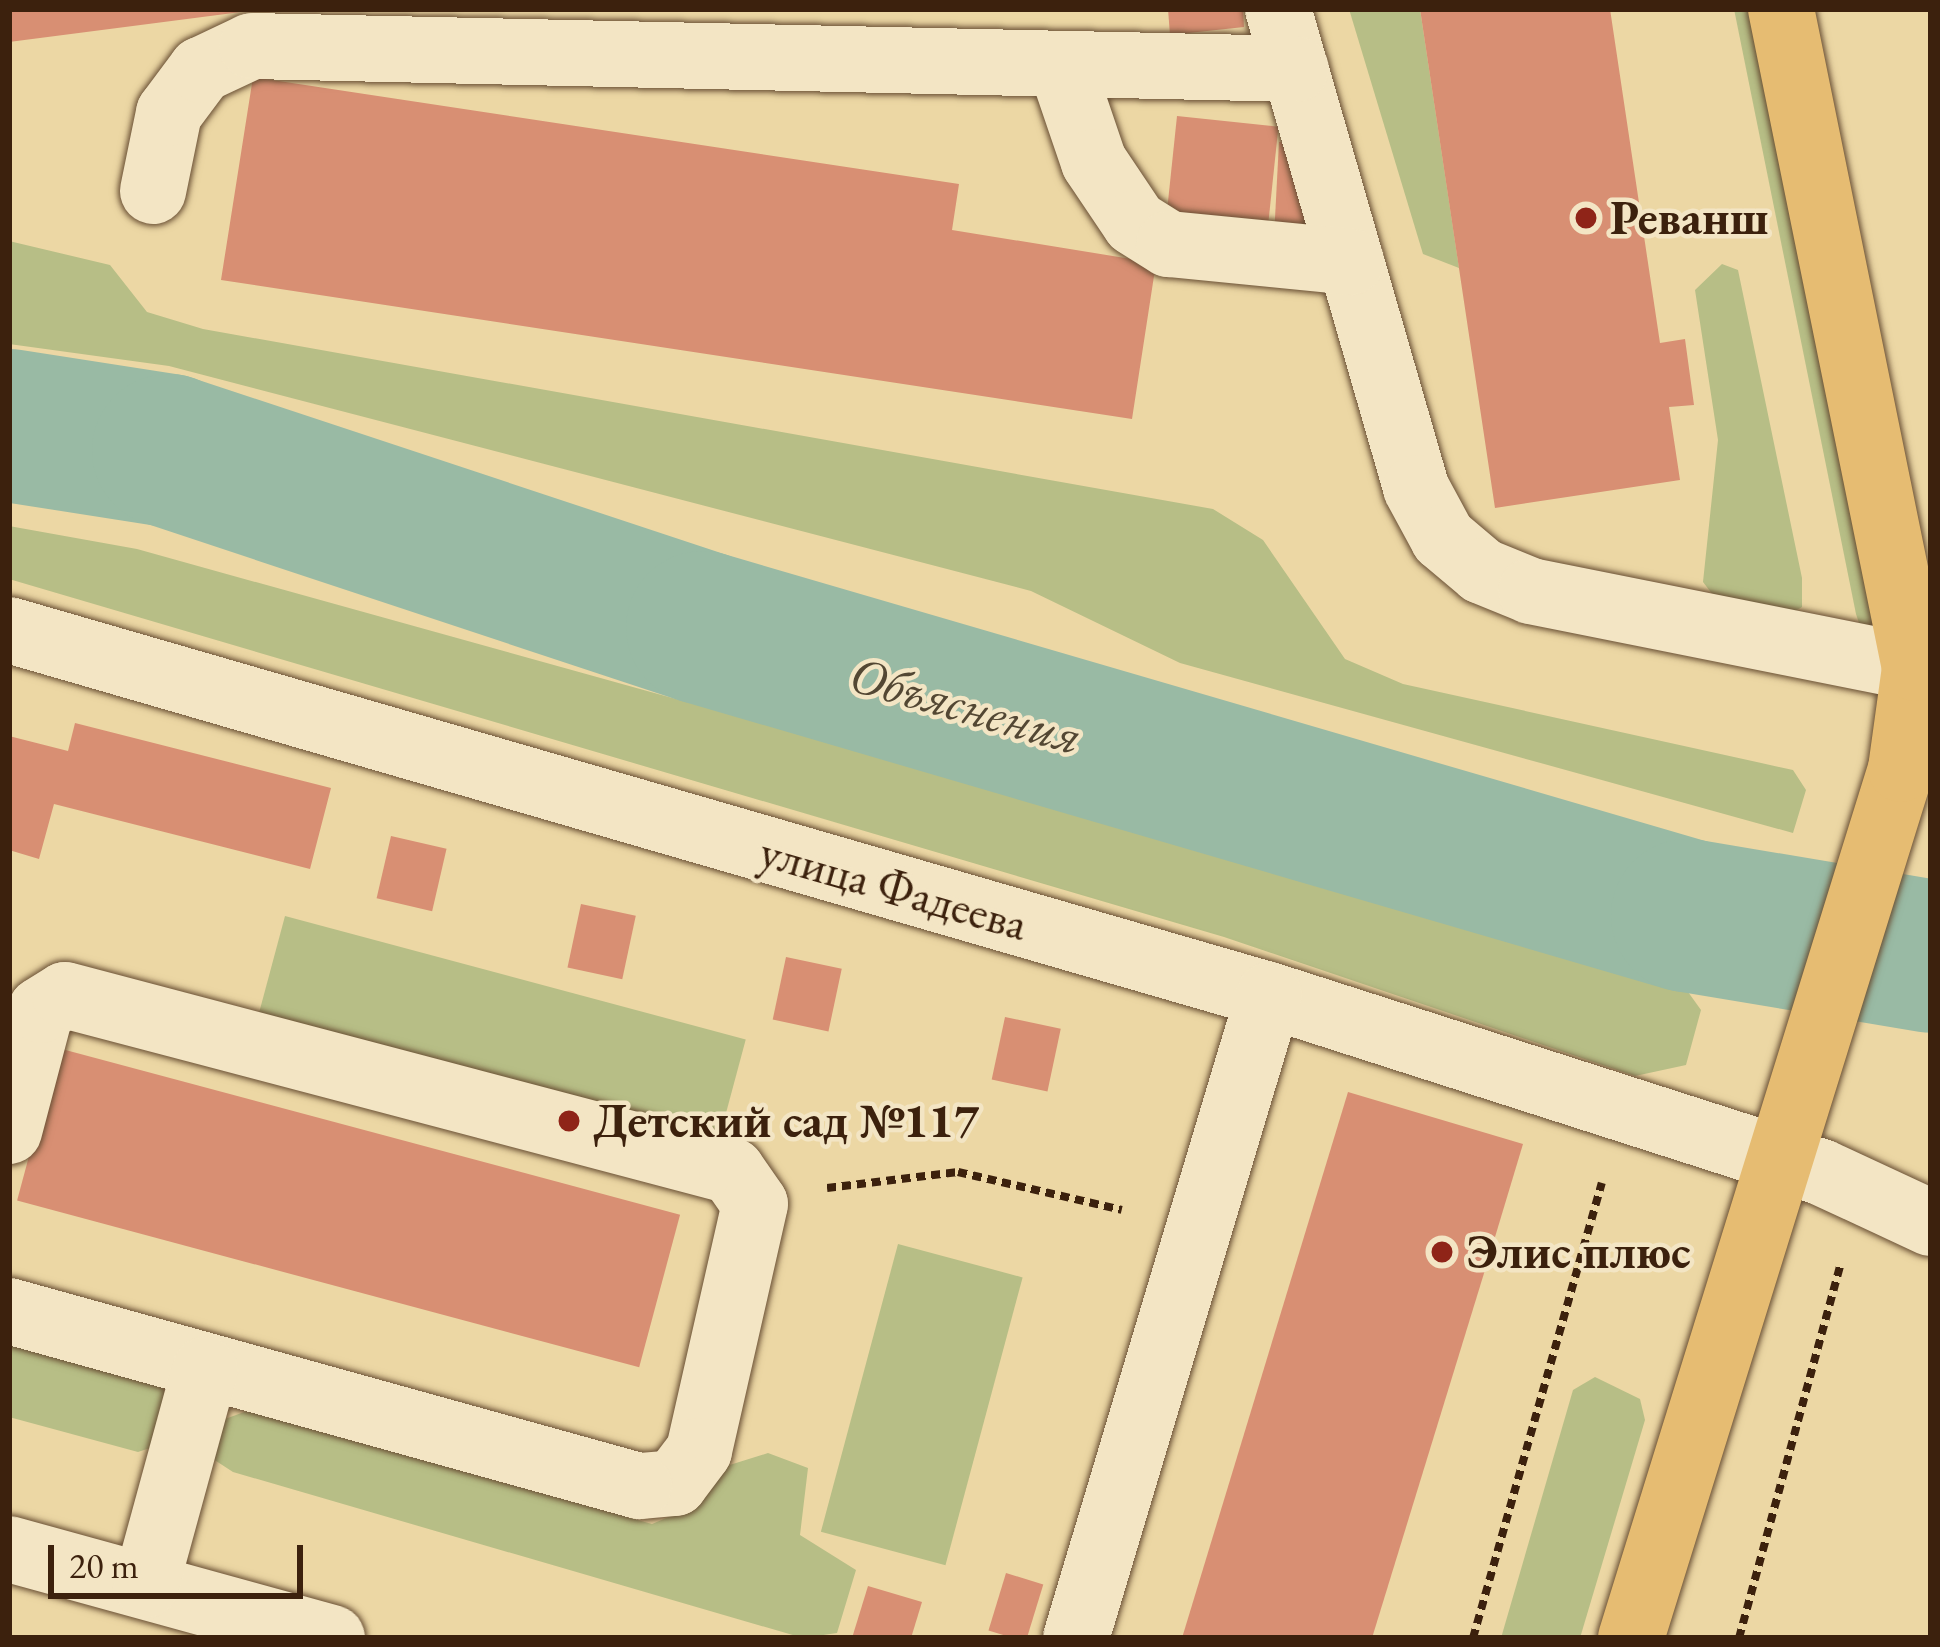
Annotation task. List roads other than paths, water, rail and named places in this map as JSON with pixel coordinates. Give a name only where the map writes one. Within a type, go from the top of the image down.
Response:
[{"type":"main road","points":[[1631,1638],[1775,1157],[1901,769],[1915,668],[1919,594],[1781,9]]},
{"type":"street","points":[[153,191],[169,112],[201,70],[252,46],[1063,71],[1287,39],[1417,488],[1443,538],[1482,571],[1531,591],[1915,668]]},
{"type":"street","points":[[1063,71],[1094,162],[1135,223],[1169,244],[1352,262]]},
{"type":"street","name":"улица Фадеева","points":[[9,629],[1269,995],[1775,1157],[1862,1188],[1931,1223]]},
{"type":"street","points":[[9,1131],[41,1010],[65,995],[732,1172],[754,1204],[699,1450],[675,1483],[639,1486],[205,1370],[9,1311]]},
{"type":"street","points":[[1076,1638],[1269,995]]},
{"type":"street","points":[[146,1586],[205,1370]]},
{"type":"street","points":[[9,1549],[332,1638]]},
{"type":"waterway","name":"Объяснения","points":[[9,425],[168,450],[702,627],[1687,915],[1931,956]]},
{"type":"place","name":"Реванш","points":[[1586,218]]},
{"type":"place","name":"Детский сад №117","points":[[569,1121]]},
{"type":"place","name":"Элис плюс","points":[[1442,1252]]}]
